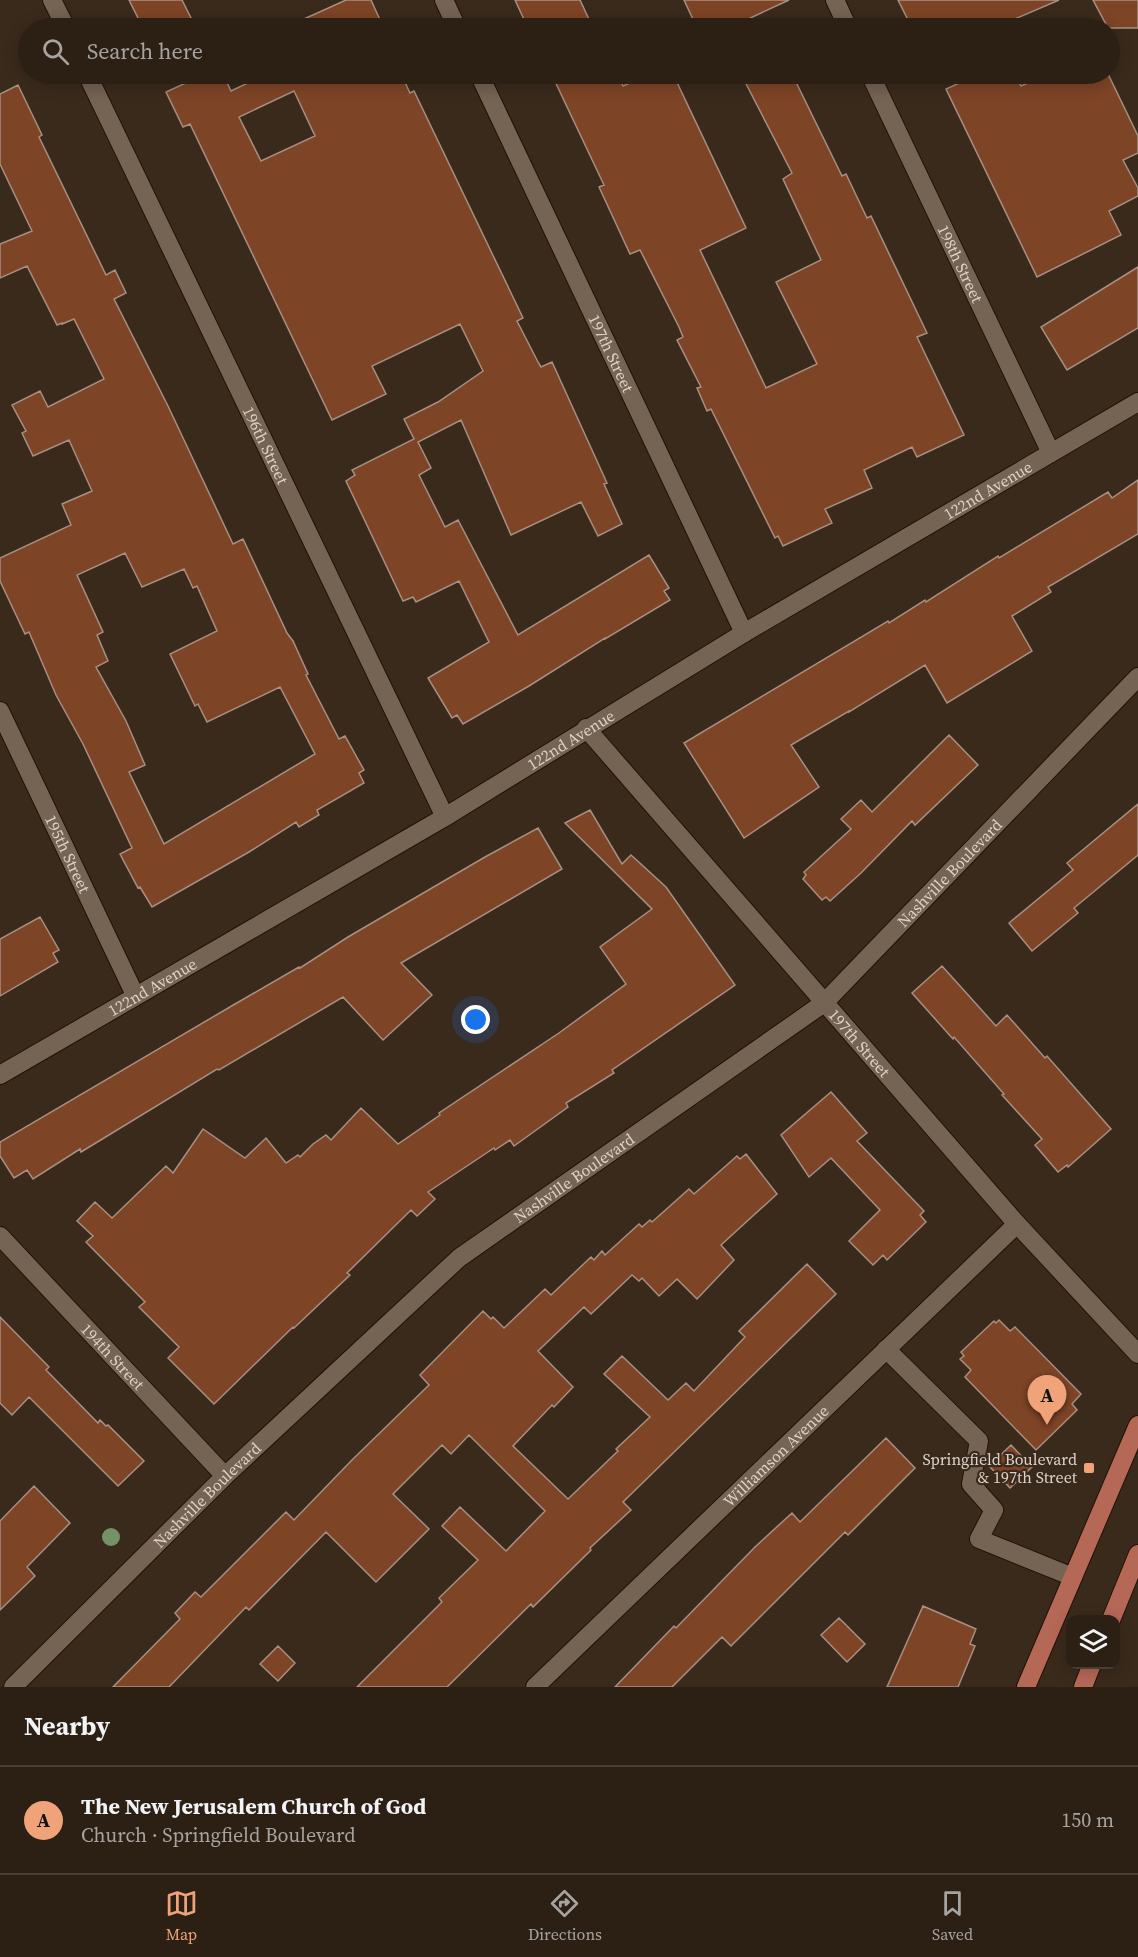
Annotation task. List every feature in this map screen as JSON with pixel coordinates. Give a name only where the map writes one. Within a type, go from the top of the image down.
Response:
[{"type":"main road","points":[[1026,1687],[1138,1425]]},
{"type":"main road","points":[[1113,1615],[1138,1554]]},
{"type":"main road","points":[[1083,1687],[1090,1669]]},
{"type":"street","points":[[52,0],[61,18]]},
{"type":"street","points":[[444,0],[452,18]]},
{"type":"street","points":[[835,0],[843,18]]},
{"type":"street","name":"196th Street","points":[[92,84],[445,817]]},
{"type":"street","name":"197th Street","points":[[483,84],[744,633]]},
{"type":"street","name":"198th Street","points":[[875,84],[1051,453]]},
{"type":"street","name":"122nd Avenue","points":[[0,1075],[445,817],[586,728],[744,633],[1138,402]]},
{"type":"street","name":"Nashville Boulevard","points":[[13,1687],[225,1476],[459,1258],[824,1003],[1138,677]]},
{"type":"street","name":"195th Street","points":[[0,711],[135,995]]},
{"type":"street","name":"197th Street","points":[[586,728],[1017,1224],[1138,1354]]},
{"type":"street","name":"Williamson Avenue","points":[[535,1687],[1017,1224]]},
{"type":"street","name":"194th Street","points":[[0,1236],[225,1476]]},
{"type":"street","points":[[886,1349],[979,1441],[971,1484],[994,1510],[979,1539],[1073,1577]]},
{"type":"building","points":[[129,0],[182,0],[191,18],[138,18]]},
{"type":"building","points":[[346,0],[371,0],[379,18],[306,18]]},
{"type":"building","points":[[515,0],[580,0],[588,18],[523,18]]},
{"type":"building","points":[[684,0],[789,0],[750,18],[692,18]]},
{"type":"building","points":[[898,0],[1059,0],[1017,18],[907,18]]},
{"type":"building","points":[[1093,0],[1138,0],[1138,28],[1120,28],[1120,18],[1103,18]]},
{"type":"building","points":[[183,84],[228,84],[231,91],[246,84],[406,84],[410,93],[414,91],[523,318],[517,321],[541,367],[552,362],[607,483],[604,484],[622,524],[598,536],[581,502],[511,535],[461,420],[418,442],[431,468],[419,475],[445,527],[458,520],[518,635],[649,555],[669,588],[664,591],[670,600],[463,724],[457,715],[452,718],[428,678],[489,642],[459,581],[416,602],[413,597],[403,601],[346,481],[355,475],[352,470],[414,439],[404,419],[438,402],[483,371],[460,324],[372,366],[386,394],[332,420],[190,124],[183,127],[166,92]],"holes":[[[294,91],[315,136],[261,161],[239,117]]]},
{"type":"building","points":[[556,84],[622,84],[623,86],[628,84],[678,84],[746,228],[700,250],[766,388],[817,364],[776,282],[821,260],[783,179],[792,173],[746,84],[797,84],[842,176],[846,174],[867,218],[871,216],[927,333],[917,337],[964,435],[917,457],[912,447],[864,470],[872,488],[825,509],[832,523],[783,546],[778,536],[775,538],[711,409],[707,411],[697,388],[701,387],[677,340],[683,337],[679,327],[640,250],[630,254],[599,187],[604,185]]},
{"type":"building","points":[[957,84],[1020,84],[1021,86],[1026,84],[1113,84],[1138,136],[1138,153],[1123,160],[1138,188],[1138,196],[1109,211],[1121,235],[1037,277],[946,89]]},
{"type":"building","points":[[18,85],[42,135],[39,137],[106,275],[115,270],[126,293],[114,299],[168,406],[233,544],[243,539],[287,633],[293,641],[308,674],[306,675],[339,739],[345,736],[364,770],[359,773],[364,783],[317,810],[319,815],[299,827],[296,822],[249,852],[152,907],[140,887],[138,888],[120,854],[132,848],[83,744],[56,695],[29,632],[25,634],[0,581],[0,558],[71,525],[62,504],[92,491],[69,440],[33,456],[22,433],[26,431],[12,405],[40,391],[48,407],[104,379],[74,319],[57,325],[27,266],[0,278],[0,244],[32,231],[0,164],[0,94]],"holes":[[[125,553],[142,587],[184,569],[193,588],[197,586],[217,631],[170,654],[195,706],[198,704],[207,722],[280,687],[315,754],[164,844],[129,772],[145,765],[126,721],[96,667],[108,661],[97,635],[103,632],[77,575]]]},
{"type":"building","points":[[1138,267],[1138,328],[1067,370],[1041,327]]},
{"type":"building","points":[[1138,480],[1138,534],[1048,587],[1051,592],[1012,616],[1032,651],[947,703],[925,665],[791,745],[819,787],[744,838],[684,743],[888,621],[889,623],[925,600],[926,602],[998,556],[999,558],[1108,492],[1112,498]]},
{"type":"building","points":[[949,735],[978,765],[915,825],[912,821],[830,901],[826,897],[822,900],[803,879],[806,875],[804,872],[851,829],[841,819],[861,800],[872,812]]},
{"type":"building","points":[[1138,804],[1138,855],[1074,908],[1078,913],[1032,951],[1009,923],[1073,870],[1067,863]]},
{"type":"building","points":[[590,810],[622,864],[631,855],[666,887],[735,985],[612,1070],[614,1073],[566,1103],[568,1107],[514,1146],[510,1140],[495,1150],[494,1148],[428,1192],[435,1199],[417,1216],[411,1210],[347,1273],[350,1275],[214,1404],[168,1358],[179,1347],[139,1307],[145,1302],[86,1242],[93,1236],[77,1221],[95,1202],[112,1218],[166,1166],[173,1173],[203,1129],[245,1158],[266,1138],[286,1163],[298,1155],[300,1157],[326,1135],[331,1140],[361,1108],[398,1144],[440,1115],[439,1113],[559,1033],[626,984],[600,947],[652,909],[565,823]]},
{"type":"building","points":[[538,828],[562,869],[401,963],[432,995],[383,1040],[343,997],[219,1070],[217,1069],[81,1152],[80,1149],[33,1179],[27,1170],[14,1178],[0,1156],[0,1142]]},
{"type":"building","points":[[40,917],[59,950],[53,953],[58,962],[0,996],[0,939]]},
{"type":"building","points":[[942,966],[996,1026],[1007,1015],[1045,1058],[1047,1056],[1111,1129],[1068,1167],[1067,1165],[1058,1172],[1035,1145],[1042,1139],[954,1037],[953,1039],[912,993]]},
{"type":"building","points":[[831,1092],[867,1133],[857,1141],[924,1211],[920,1215],[926,1222],[887,1260],[883,1255],[873,1265],[849,1241],[880,1210],[831,1158],[809,1177],[781,1135]]},
{"type":"building","points":[[746,1154],[777,1194],[721,1245],[734,1260],[697,1299],[677,1279],[659,1296],[642,1278],[639,1281],[632,1275],[591,1314],[584,1307],[538,1351],[573,1387],[554,1407],[552,1405],[513,1446],[568,1499],[650,1417],[604,1374],[622,1356],[668,1400],[686,1383],[694,1391],[745,1337],[739,1331],[807,1264],[836,1294],[623,1502],[631,1510],[590,1548],[591,1550],[533,1607],[531,1604],[447,1687],[357,1687],[442,1602],[439,1598],[478,1560],[442,1526],[460,1507],[506,1551],[545,1511],[469,1435],[451,1454],[442,1445],[393,1494],[429,1529],[376,1582],[326,1532],[249,1610],[246,1607],[169,1687],[113,1687],[180,1619],[175,1613],[195,1592],[201,1597],[286,1512],[294,1520],[429,1385],[420,1375],[483,1311],[504,1328],[545,1289],[551,1295],[591,1257],[594,1260],[602,1251],[605,1255],[639,1224],[642,1227],[650,1220],[652,1222],[689,1189],[694,1194],[737,1156],[740,1159]]},
{"type":"building","points":[[0,1317],[49,1367],[46,1370],[98,1423],[100,1420],[106,1426],[108,1425],[144,1461],[118,1486],[29,1397],[12,1415],[0,1403]]},
{"type":"building","points":[[999,1320],[1010,1331],[1015,1327],[1081,1394],[1072,1404],[1077,1410],[1036,1450],[965,1377],[971,1370],[960,1359],[964,1356],[961,1352],[994,1321],[996,1323]]},
{"type":"building","points":[[886,1438],[915,1468],[848,1535],[845,1532],[731,1646],[722,1637],[672,1687],[615,1687],[674,1626],[676,1628],[755,1547],[792,1513],[800,1522]]},
{"type":"building","points":[[1011,1445],[1032,1467],[1010,1488],[989,1466]]},
{"type":"building","points":[[34,1486],[70,1523],[27,1567],[35,1576],[0,1610],[0,1521]]},
{"type":"building","points":[[923,1606],[976,1629],[970,1644],[975,1646],[958,1687],[887,1687]]},
{"type":"building","points":[[839,1618],[865,1644],[847,1662],[821,1635]]},
{"type":"building","points":[[278,1646],[295,1663],[278,1681],[260,1664]]},
{"type":"place","name":"The New Jerusalem Church of God","points":[[1047,1425]]},
{"type":"place","name":"Springfield Boulevard & 197th Street","points":[[1089,1468]]}]
